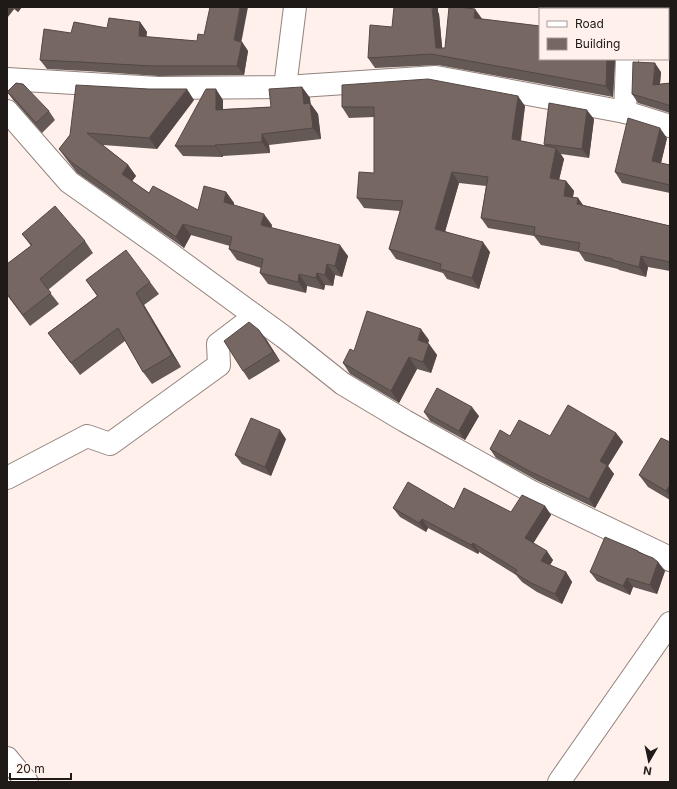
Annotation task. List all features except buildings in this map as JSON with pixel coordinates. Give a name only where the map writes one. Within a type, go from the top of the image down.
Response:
[{"type":"street","points":[[285,87],[295,7]]},
{"type":"street","points":[[625,112],[627,60]]},
{"type":"street","points":[[7,79],[158,88],[285,87],[436,78],[625,112],[670,126]]},
{"type":"street","points":[[7,111],[69,182],[284,337],[343,384],[405,421],[532,492],[669,557]]},
{"type":"street","points":[[7,478],[87,436],[110,444],[219,365],[218,344],[255,316]]},
{"type":"street","points":[[559,782],[670,623]]},
{"type":"street","points":[[7,758],[27,782]]}]
